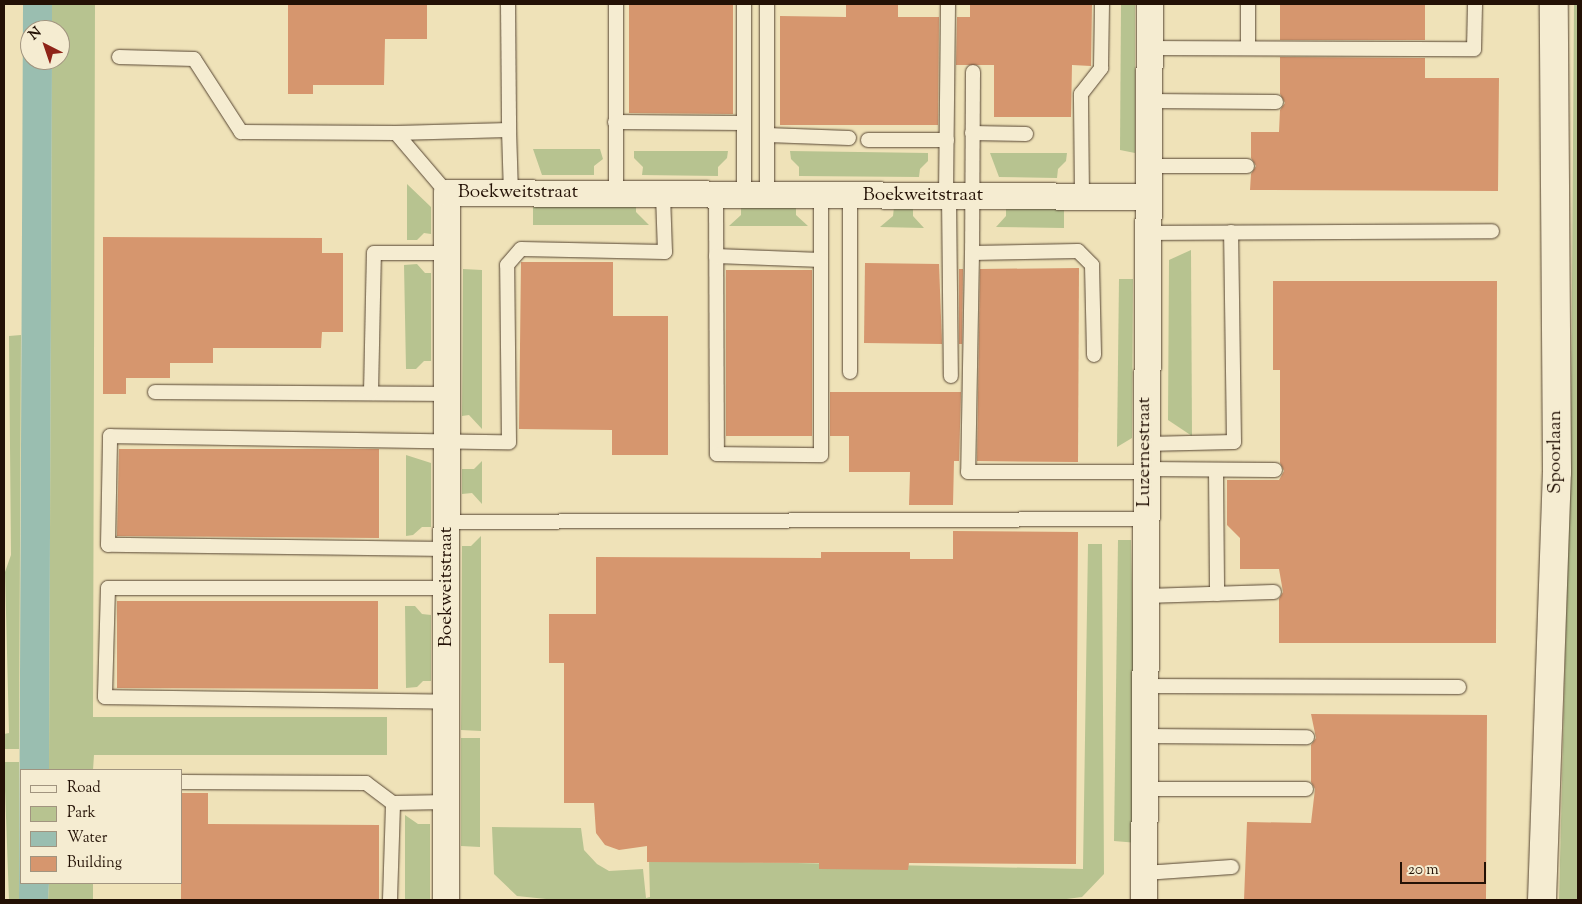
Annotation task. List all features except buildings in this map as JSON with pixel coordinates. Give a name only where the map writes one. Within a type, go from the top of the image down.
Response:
[{"type":"main road","name":"Spoorlaan","points":[[1542,900],[1557,472],[1554,4]]},
{"type":"street","name":"Luzernestraat","points":[[1144,900],[1146,197],[1150,4]]},
{"type":"street","name":"Boekweitstraat","points":[[446,900],[447,193],[1146,197]]},
{"type":"lane","points":[[508,4],[511,193]]},
{"type":"lane","points":[[616,4],[616,194]]},
{"type":"lane","points":[[744,4],[744,123],[755,195]]},
{"type":"lane","points":[[755,195],[767,135],[767,4]]},
{"type":"lane","points":[[948,4],[947,140],[956,196],[972,253],[968,472],[1145,462],[1234,442],[1231,232]]},
{"type":"lane","points":[[1082,196],[1081,94],[1101,68],[1102,4]]},
{"type":"lane","points":[[1248,4],[1248,48]]},
{"type":"lane","points":[[1149,48],[1474,48],[1475,4]]},
{"type":"lane","points":[[119,57],[194,59],[241,132],[396,133],[509,130]]},
{"type":"lane","points":[[951,376],[956,196],[972,133],[974,72]]},
{"type":"lane","points":[[1148,101],[1276,102]]},
{"type":"lane","points":[[615,122],[744,123]]},
{"type":"lane","points":[[396,133],[447,193]]},
{"type":"lane","points":[[972,133],[1026,134]]},
{"type":"lane","points":[[767,135],[849,138]]},
{"type":"lane","points":[[868,140],[947,140]]},
{"type":"lane","points":[[1147,166],[1247,166]]},
{"type":"lane","points":[[447,549],[108,545],[110,436],[509,442],[507,265],[521,249],[665,252],[664,194]]},
{"type":"lane","points":[[716,195],[717,454],[821,455],[821,195]]},
{"type":"lane","points":[[850,195],[850,372]]},
{"type":"lane","points":[[1146,233],[1492,231]]},
{"type":"lane","points":[[972,253],[1078,251],[1092,265],[1094,355]]},
{"type":"lane","points":[[370,393],[374,253],[447,253]]},
{"type":"lane","points":[[716,256],[821,260]]},
{"type":"lane","points":[[155,392],[447,394]]},
{"type":"lane","points":[[1145,462],[1216,470],[1275,470]]},
{"type":"lane","points":[[1216,470],[1217,594]]},
{"type":"lane","points":[[447,522],[1145,519]]},
{"type":"lane","points":[[447,588],[108,588],[105,697],[447,702]]},
{"type":"lane","points":[[1145,596],[1274,592]]},
{"type":"lane","points":[[1145,686],[1460,687]]},
{"type":"lane","points":[[1145,736],[1307,737]]},
{"type":"lane","points":[[182,782],[366,783],[393,803],[447,802]]},
{"type":"lane","points":[[1144,789],[1306,789]]},
{"type":"lane","points":[[390,900],[393,803]]},
{"type":"lane","points":[[1144,873],[1232,867]]},
{"type":"green space","points":[[52,4],[95,4],[93,717],[387,717],[387,755],[94,755],[93,769],[49,769],[52,70],[70,70],[70,20],[52,20]]},
{"type":"green space","points":[[1121,4],[1135,4],[1135,153],[1120,150]]},
{"type":"green space","points":[[1574,4],[1578,4],[1578,900],[1559,900],[1571,425]]},
{"type":"green space","points":[[533,149],[600,149],[603,159],[594,166],[594,175],[542,175]]},
{"type":"green space","points":[[634,151],[728,151],[727,158],[718,167],[718,176],[642,175],[643,167],[634,158]]},
{"type":"green space","points":[[790,151],[928,153],[928,161],[920,169],[919,177],[799,176],[799,167],[791,159]]},
{"type":"green space","points":[[990,153],[1067,153],[1066,161],[1058,169],[1057,178],[999,177]]},
{"type":"green space","points":[[407,184],[431,207],[431,234],[424,233],[417,240],[407,240]]},
{"type":"green space","points":[[533,207],[636,207],[636,212],[649,225],[533,225]]},
{"type":"green space","points":[[741,207],[796,207],[796,215],[808,226],[729,226],[741,215]]},
{"type":"green space","points":[[894,207],[913,208],[913,216],[924,228],[880,227],[893,216]]},
{"type":"green space","points":[[1006,208],[1064,208],[1064,228],[996,227],[1006,216]]},
{"type":"green space","points":[[1191,250],[1192,436],[1168,420],[1169,260]]},
{"type":"green space","points":[[417,264],[425,273],[431,273],[431,361],[424,361],[416,369],[406,369],[404,265]]},
{"type":"green space","points":[[463,269],[482,270],[482,429],[469,415],[462,416]]},
{"type":"green space","points":[[1119,279],[1133,279],[1132,438],[1117,447]]},
{"type":"green space","points":[[21,335],[19,749],[4,749],[4,734],[9,733],[5,572],[11,555],[9,336]]},
{"type":"green space","points":[[406,455],[431,463],[431,527],[422,527],[413,535],[406,536]]},
{"type":"green space","points":[[482,461],[482,504],[472,493],[462,494],[462,469],[474,469]]},
{"type":"green space","points":[[481,536],[481,731],[461,730],[462,546],[471,546]]},
{"type":"green space","points":[[1118,540],[1131,540],[1138,843],[1114,841]]},
{"type":"green space","points":[[1088,544],[1102,544],[1104,874],[1082,897],[1059,900],[556,900],[517,896],[494,874],[492,827],[581,828],[584,850],[597,864],[609,871],[643,869],[646,898],[650,897],[649,860],[1083,869]]},
{"type":"green space","points":[[405,606],[415,606],[422,614],[431,615],[431,681],[423,681],[417,687],[406,688]]},
{"type":"green space","points":[[461,738],[480,738],[480,847],[461,846]]},
{"type":"green space","points":[[4,762],[19,762],[19,900],[9,900]]},
{"type":"green space","points":[[405,815],[418,824],[430,824],[430,900],[405,900]]},
{"type":"green space","points":[[49,884],[93,884],[93,900],[48,900]]},
{"type":"water","points":[[23,4],[52,4],[52,20],[23,20]]},
{"type":"water","points":[[23,70],[52,70],[49,769],[20,769],[20,884],[49,884],[48,900],[19,900]]}]
